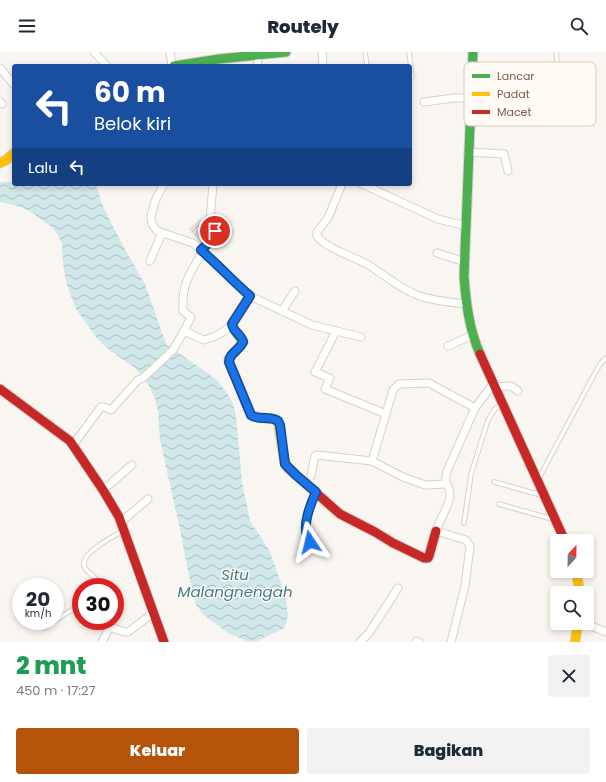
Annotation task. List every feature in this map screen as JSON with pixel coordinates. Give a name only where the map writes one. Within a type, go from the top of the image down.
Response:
[{"type":"street","points":[[94,52],[105,64]]},
{"type":"street","points":[[170,52],[173,64]]},
{"type":"street","points":[[188,64],[219,56],[257,55],[286,52]]},
{"type":"street","points":[[322,52],[322,64]]},
{"type":"street","points":[[474,52],[474,62]]},
{"type":"street","points":[[257,55],[258,64]]},
{"type":"street","points":[[0,68],[12,83]]},
{"type":"street","points":[[424,102],[464,98]]},
{"type":"street","points":[[470,126],[465,262],[466,304],[472,335],[562,534]]},
{"type":"street","points":[[469,152],[504,154],[508,171]]},
{"type":"street","points":[[0,163],[12,154]]},
{"type":"street","points":[[163,186],[155,201],[151,216],[154,228],[162,233],[188,240],[220,267],[250,296],[312,325],[362,337]]},
{"type":"street","points":[[73,445],[101,407],[111,410],[138,380],[143,378],[173,350],[184,331],[191,317],[182,310],[182,298],[190,272],[202,251],[215,235],[210,220],[213,186]]},
{"type":"street","points":[[341,186],[328,218],[317,232],[317,236],[319,238],[326,244],[369,265],[397,285],[417,295],[429,299],[466,304]]},
{"type":"street","points":[[366,186],[438,219],[466,226]]},
{"type":"street","points":[[150,261],[162,233]]},
{"type":"street","points":[[437,253],[465,262]]},
{"type":"street","points":[[282,311],[295,291]]},
{"type":"street","points":[[184,331],[204,340],[216,336],[232,326],[250,296]]},
{"type":"street","points":[[232,326],[242,338],[243,342],[231,355],[229,362],[249,412],[253,417],[271,418],[278,421],[280,425],[285,464],[343,516],[426,559],[429,556],[436,531],[450,498],[445,479],[447,471],[475,408],[494,385]]},
{"type":"street","points":[[336,331],[315,372],[330,378],[325,389],[386,414]]},
{"type":"street","points":[[448,346],[472,335]]},
{"type":"street","points":[[372,461],[395,388],[399,384],[429,382],[475,408]]},
{"type":"street","points":[[494,385],[511,386],[518,391]]},
{"type":"street","points":[[0,389],[63,435],[73,445],[103,490],[123,526],[164,642]]},
{"type":"street","points":[[311,476],[315,456],[317,455],[372,461],[425,485],[446,484]]},
{"type":"street","points":[[103,490],[132,465]]},
{"type":"street","points":[[316,492],[307,519],[306,534],[310,542],[317,546]]},
{"type":"street","points":[[123,526],[148,499]]},
{"type":"street","points":[[436,531],[466,540],[470,546],[465,586],[451,642]]},
{"type":"street","points":[[360,642],[369,633],[398,588]]},
{"type":"street","points":[[102,642],[109,628],[128,632],[153,613]]},
{"type":"street","points":[[594,627],[606,632]]},
{"type":"street","points":[[575,642],[577,630]]},
{"type":"lane","points":[[365,52],[367,64]]},
{"type":"lane","points":[[409,52],[410,64]]},
{"type":"lane","points":[[556,52],[557,62]]},
{"type":"lane","points":[[538,481],[596,371],[601,362],[606,358]]},
{"type":"lane","points":[[464,523],[471,474],[488,420],[495,409],[502,403]]},
{"type":"lane","points":[[494,482],[545,496]]},
{"type":"lane","points":[[499,504],[556,520]]},
{"type":"lane","points":[[96,578],[87,570],[84,565],[84,561],[97,546],[123,526]]},
{"type":"water","name":"Situ Malangnengah","points":[[0,182],[12,182],[12,186],[97,186],[102,204],[109,219],[145,284],[166,344],[217,380],[233,404],[236,416],[242,482],[250,521],[269,550],[285,595],[288,614],[286,624],[283,629],[257,641],[249,642],[228,633],[205,616],[196,605],[160,440],[158,411],[155,399],[147,382],[134,367],[99,341],[76,309],[67,285],[63,265],[62,244],[53,228],[31,212],[21,207],[0,202]]},
{"type":"building","points":[[200,219],[213,233],[204,246],[189,229]]},
{"type":"traffic: fast","points":[[187,64],[286,52]]},
{"type":"traffic: fast","points":[[473,52],[473,62]]},
{"type":"traffic: fast","points":[[470,126],[464,276],[469,316],[473,335],[480,354]]},
{"type":"traffic: slow","points":[[0,163],[12,155]]},
{"type":"traffic: slow","points":[[250,296],[232,324],[243,342],[229,359],[229,362],[251,415],[278,421],[285,464],[288,468]]},
{"type":"traffic: slow","points":[[577,578],[579,586]]},
{"type":"traffic: slow","points":[[575,642],[577,630]]},
{"type":"traffic: jam","points":[[480,354],[562,534]]},
{"type":"traffic: jam","points":[[0,389],[70,441],[103,490],[119,517],[164,642]]},
{"type":"traffic: jam","points":[[288,468],[340,514],[424,558],[428,558],[429,556],[436,531]]},
{"type":"route","points":[[215,231],[215,237],[201,250],[250,296],[232,324],[233,329],[242,338],[243,342],[231,355],[229,362],[251,415],[253,417],[271,418],[278,421],[280,425],[285,464],[316,492],[312,501],[306,527],[307,538],[310,542]]}]
